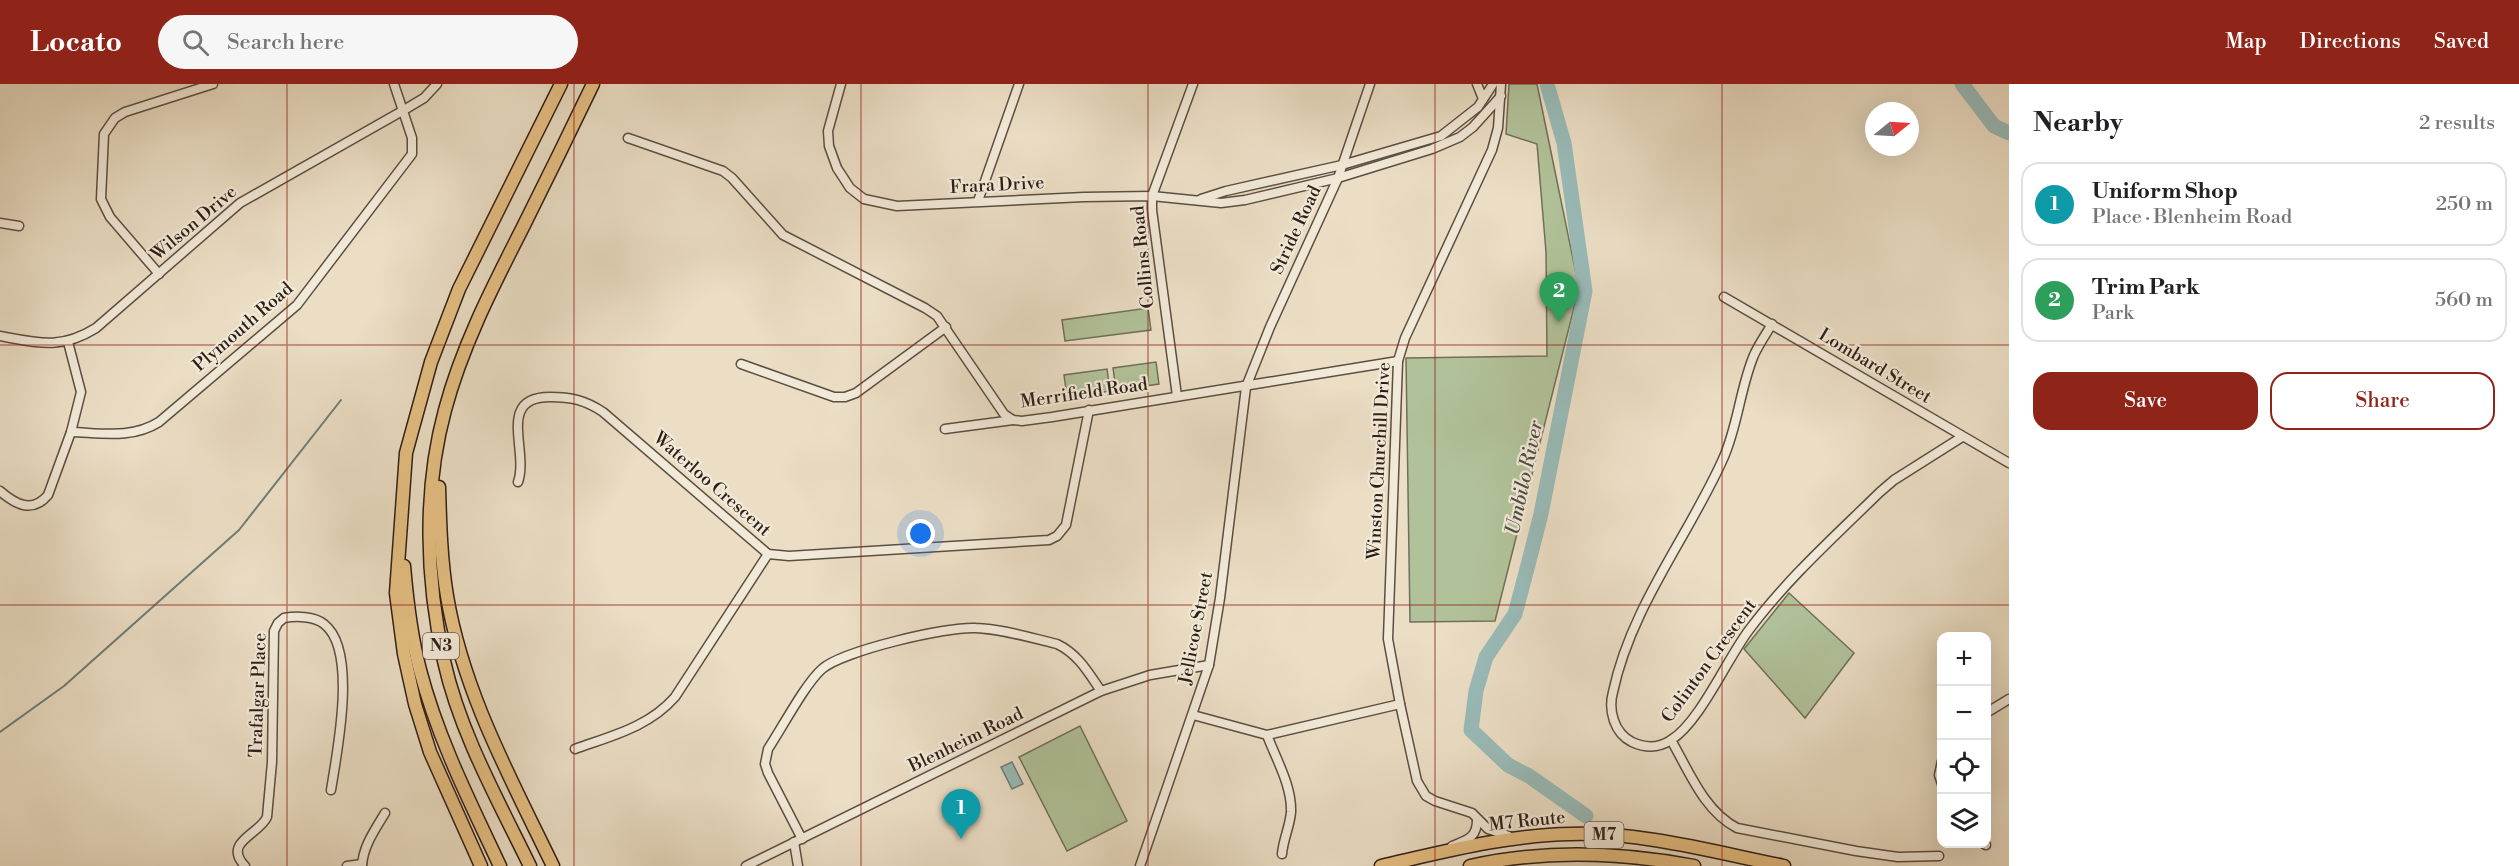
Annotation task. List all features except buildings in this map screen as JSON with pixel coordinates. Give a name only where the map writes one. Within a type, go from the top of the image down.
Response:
[{"type":"highway","name":"N3","points":[[500,866],[453,765],[434,717],[411,627],[400,532],[406,453],[431,362],[459,289],[561,84]]},
{"type":"highway","name":"N3","points":[[530,866],[486,776],[460,714],[444,663],[434,606],[429,544],[432,478],[444,411],[486,300],[593,84]]},
{"type":"highway","points":[[444,411],[439,485],[440,537],[447,597],[457,640],[478,706],[555,866]]},
{"type":"highway","points":[[400,532],[396,593],[404,654],[415,704],[443,785],[481,866]]},
{"type":"highway","name":"M7 Route","points":[[1381,866],[1520,838],[1598,834],[1657,840],[1784,866]]},
{"type":"highway","name":"M7 Route","points":[[1470,866],[1525,857],[1571,853],[1656,859],[1694,866]]},
{"type":"street","points":[[159,274],[110,217],[101,199],[104,134],[115,118],[125,112],[213,84]]},
{"type":"street","name":"Plymouth Road","points":[[70,432],[128,434],[148,429],[246,346],[288,314],[308,292],[408,161],[413,146],[404,110],[394,84]]},
{"type":"street","name":"Wilson Drive","points":[[0,336],[42,344],[68,342],[83,337],[240,203],[424,98],[437,84]]},
{"type":"street","name":"Frara Drive","points":[[841,84],[831,116],[829,146],[837,168],[850,188],[864,199],[897,207],[978,201],[1152,196],[1221,203],[1245,200],[1338,178],[1432,149],[1460,137],[1480,121],[1501,96]]},
{"type":"street","points":[[978,201],[1019,84]]},
{"type":"street","name":"Collins Road","points":[[1177,396],[1152,196],[1193,84]]},
{"type":"street","name":"Stride Road","points":[[1246,387],[1270,327],[1338,178],[1370,84]]},
{"type":"street","points":[[1478,84],[1484,99]]},
{"type":"street","name":"Frara Drive","points":[[1198,200],[1226,191],[1342,165],[1441,136],[1478,107],[1493,84]]},
{"type":"street","name":"Winston Churchill Drive","points":[[1501,84],[1498,128],[1492,150],[1405,338],[1398,361],[1388,639],[1400,704],[1421,789],[1435,801],[1472,813],[1477,820],[1494,833],[1520,838]]},
{"type":"street","points":[[1480,121],[1488,121],[1498,128]]},
{"type":"street","name":"Merrifield Road","points":[[628,138],[723,171],[783,235],[926,308],[946,327],[1004,414],[1013,420],[1052,417],[1398,361]]},
{"type":"street","points":[[0,223],[19,226]]},
{"type":"street","name":"Lombard Street","points":[[1724,297],[2009,463]]},
{"type":"street","name":"Colinton Crescent","points":[[1772,324],[1754,355],[1723,458],[1644,605],[1629,640],[1612,692],[1613,716],[1621,735],[1645,747],[1655,747],[1671,740],[1705,700],[1749,630],[1788,585],[1894,480],[1962,437]]},
{"type":"street","points":[[741,364],[834,397],[845,397],[856,393],[946,327]]},
{"type":"street","points":[[0,490],[12,501],[26,506],[40,502],[48,495],[81,392],[68,342]]},
{"type":"street","name":"Jellicoe Street","points":[[1140,866],[1209,665],[1220,598],[1246,387]]},
{"type":"street","name":"Waterloo Crescent","points":[[518,482],[522,470],[517,417],[521,408],[528,402],[543,397],[569,397],[588,402],[677,474],[768,554],[789,556],[1049,540],[1057,536],[1066,525],[1089,410]]},
{"type":"street","points":[[945,429],[1013,420]]},
{"type":"street","points":[[575,749],[635,727],[664,711],[768,554]]},
{"type":"street","name":"Trafalgar Place","points":[[245,866],[239,858],[239,846],[263,824],[267,817],[272,762],[274,631],[284,618],[317,619],[325,625],[336,644],[344,684],[331,789]]},
{"type":"street","points":[[798,866],[798,841],[768,773],[765,757],[768,748],[816,677],[830,664],[886,643],[956,628],[986,628],[1057,644],[1068,650],[1078,659],[1101,691]]},
{"type":"street","name":"Blenheim Road","points":[[746,866],[1101,691],[1150,675],[1209,665]]},
{"type":"street","points":[[1991,710],[2009,699]]},
{"type":"street","points":[[1193,715],[1268,735],[1400,704]]},
{"type":"street","points":[[1268,735],[1290,800],[1291,814],[1282,842],[1282,854]]},
{"type":"street","points":[[1671,740],[1709,806],[1725,822],[1737,828],[1898,857],[1940,856]]},
{"type":"street","points":[[347,866],[362,865],[371,835],[385,813]]},
{"type":"street","points":[[1433,854],[1474,836],[1477,820]]},
{"type":"street","points":[[1503,866],[1525,857]]},
{"type":"green space","points":[[1509,84],[1537,84],[1579,288],[1495,621],[1410,622],[1406,358],[1547,356],[1546,252],[1537,144],[1506,134]]},
{"type":"green space","points":[[1148,308],[1151,330],[1065,341],[1062,320]]},
{"type":"green space","points":[[1156,362],[1159,384],[1116,390],[1113,368]]},
{"type":"green space","points":[[1107,369],[1110,391],[1067,397],[1064,375]]},
{"type":"green space","points":[[1789,593],[1854,653],[1805,718],[1744,649]]},
{"type":"green space","points":[[1080,726],[1127,821],[1067,851],[1019,757]]},
{"type":"water","points":[[1012,762],[1023,784],[1012,789],[1001,767]]},
{"type":"waterway","name":"Umbilo River","points":[[1547,84],[1564,143],[1585,291],[1541,514],[1528,565],[1515,614],[1486,657],[1476,691],[1471,730],[1508,765],[1529,776],[1586,816]]},
{"type":"waterway","name":"Umbilo River","points":[[1962,84],[1994,126],[2009,133]]},
{"type":"waterway","points":[[0,732],[64,686],[239,530],[341,400]]},
{"type":"place","name":"Trim Park","points":[[1559,322]]},
{"type":"place","name":"Uniform Shop","points":[[961,839]]}]
